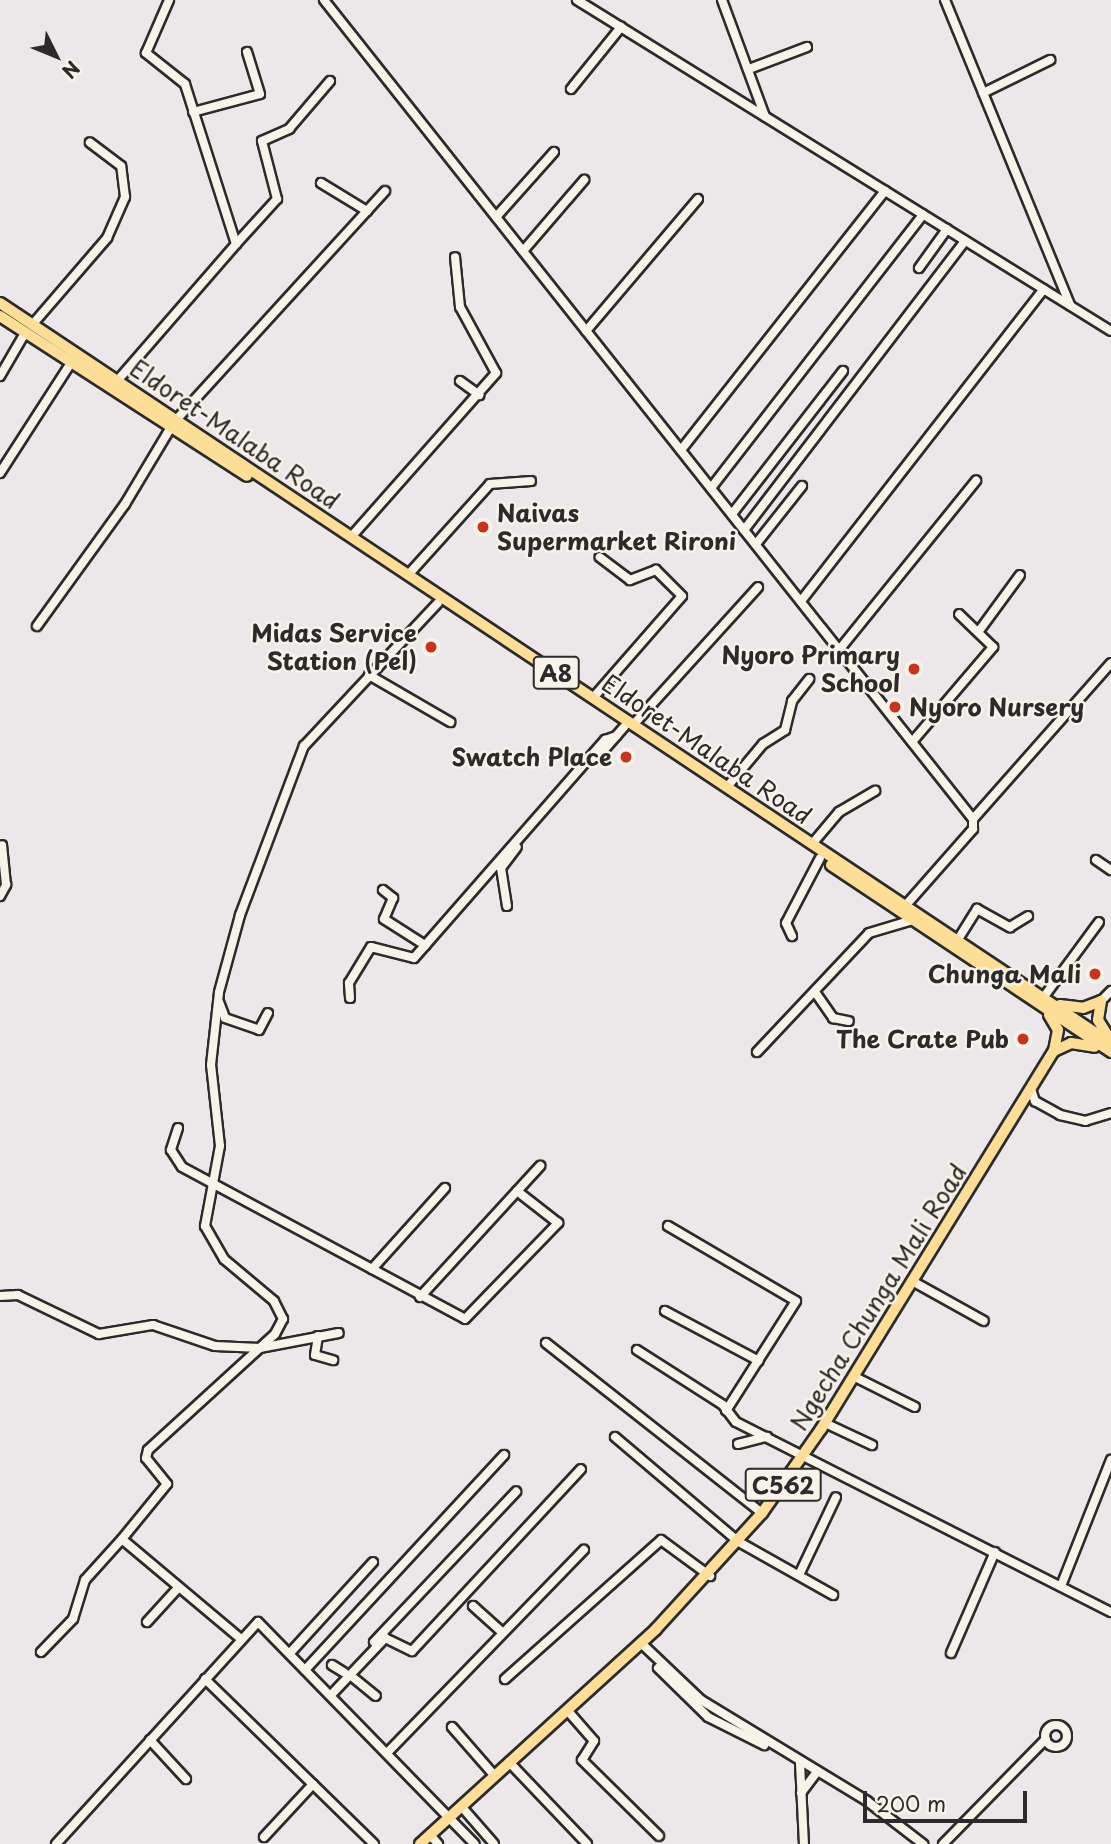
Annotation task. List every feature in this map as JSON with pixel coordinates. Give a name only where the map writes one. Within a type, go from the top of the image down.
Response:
[{"type":"highway","name":"Eldoret-Malaba Road","points":[[0,303],[71,363],[174,424],[351,537],[593,698],[624,729],[727,787],[1111,1041]]},
{"type":"highway","name":"Eldoret-Malaba Road","points":[[0,316],[29,329],[117,381],[174,424],[624,729],[1111,1053]]},
{"type":"highway","points":[[1030,998],[1055,1023],[1054,1051],[1079,1042],[1111,1053]]},
{"type":"highway","points":[[1046,999],[1075,1008],[1101,1001],[1098,1020],[1111,1041]]},
{"type":"main road","name":"Ngecha Chunga Mali Road","points":[[420,1844],[493,1774],[639,1645],[710,1576],[762,1513],[825,1423],[1054,1051]]},
{"type":"street","points":[[169,0],[146,50],[183,81],[236,244]]},
{"type":"street","points":[[324,0],[974,819]]},
{"type":"street","points":[[577,0],[1111,331]]},
{"type":"street","points":[[722,0],[765,116]]},
{"type":"street","points":[[945,0],[1070,306]]},
{"type":"street","points":[[571,89],[621,27]]},
{"type":"street","points":[[749,69],[807,47]]},
{"type":"street","points":[[193,112],[260,94],[247,52]]},
{"type":"street","points":[[983,93],[1049,60]]},
{"type":"street","points":[[117,381],[277,199],[262,141],[289,129],[330,81]]},
{"type":"street","points":[[0,376],[29,329],[107,238],[125,197],[121,166],[90,143]]},
{"type":"street","points":[[496,217],[554,152]]},
{"type":"street","points":[[523,251],[584,180]]},
{"type":"street","points":[[321,183],[367,211]]},
{"type":"street","points":[[37,625],[125,504],[174,424],[385,191]]},
{"type":"street","points":[[681,450],[884,191]]},
{"type":"street","points":[[586,331],[698,199]]},
{"type":"street","points":[[711,488],[923,215]]},
{"type":"street","points":[[919,268],[947,229]]},
{"type":"street","points":[[744,530],[965,241]]},
{"type":"street","points":[[351,537],[479,395],[496,371],[460,307],[455,257]]},
{"type":"street","points":[[801,601],[1044,289]]},
{"type":"street","points":[[0,473],[71,363]]},
{"type":"street","points":[[732,514],[843,371]]},
{"type":"street","points":[[460,381],[479,395]]},
{"type":"street","points":[[408,575],[489,484],[531,481]]},
{"type":"street","points":[[839,649],[976,481]]},
{"type":"street","points":[[755,544],[803,485]]},
{"type":"street","points":[[593,698],[682,596],[656,570],[630,580],[600,557]]},
{"type":"street","points":[[979,631],[1020,575]]},
{"type":"street","points":[[507,906],[502,865],[624,729],[758,587]]},
{"type":"street","points":[[41,1652],[72,1619],[85,1580],[167,1484],[146,1452],[282,1325],[281,1313],[211,1241],[204,1217],[221,1132],[211,1065],[218,998],[236,927],[298,759],[369,675],[438,603]]},
{"type":"street","points":[[912,742],[993,647],[959,614]]},
{"type":"street","points":[[905,906],[973,830],[974,819],[1111,663]]},
{"type":"street","points":[[369,675],[450,722]]},
{"type":"street","points":[[727,787],[763,744],[785,730],[792,701],[809,679]]},
{"type":"street","points":[[350,998],[349,983],[371,947],[409,960],[605,740],[624,729]]},
{"type":"street","points":[[811,844],[839,812],[875,790]]},
{"type":"street","points":[[0,896],[6,885],[2,845]]},
{"type":"street","points":[[792,936],[786,923],[820,858]]},
{"type":"street","points":[[1096,860],[1111,870]]},
{"type":"street","points":[[383,890],[393,898],[384,919],[425,945]]},
{"type":"street","points":[[957,941],[977,909],[1010,927],[1028,916]]},
{"type":"street","points":[[757,1052],[869,933],[913,920]]},
{"type":"street","points":[[1046,999],[1099,922]]},
{"type":"street","points":[[1101,1001],[1111,991]]},
{"type":"street","points":[[815,992],[833,1018],[849,1021]]},
{"type":"street","points":[[218,998],[225,1018],[259,1030],[268,1013]]},
{"type":"street","points":[[1031,1089],[1035,1101],[1060,1115],[1085,1121],[1111,1113]]},
{"type":"street","points":[[178,1128],[172,1156],[420,1297],[473,1318],[558,1223],[517,1191]]},
{"type":"street","points":[[420,1297],[540,1166]]},
{"type":"street","points":[[372,1269],[444,1188]]},
{"type":"street","points":[[668,1226],[795,1299],[759,1361],[726,1410]]},
{"type":"street","points":[[912,1281],[984,1321]]},
{"type":"street","points":[[0,1296],[25,1297],[99,1334],[153,1325],[215,1346],[260,1348],[339,1333]]},
{"type":"street","points":[[665,1311],[759,1361]]},
{"type":"street","points":[[318,1336],[315,1355],[333,1360]]},
{"type":"street","points":[[546,1343],[762,1513]]},
{"type":"street","points":[[637,1350],[767,1437],[1111,1612]]},
{"type":"street","points":[[853,1376],[915,1408]]},
{"type":"street","points":[[825,1423],[872,1445]]},
{"type":"street","points":[[615,1437],[738,1542],[833,1595]]},
{"type":"street","points":[[738,1444],[767,1437]]},
{"type":"street","points":[[306,1670],[504,1455]]},
{"type":"street","points":[[1060,1586],[1111,1460]]},
{"type":"street","points":[[347,1674],[389,1636],[412,1650],[581,1469]]},
{"type":"street","points":[[329,1694],[516,1492]]},
{"type":"street","points":[[799,1575],[836,1497]]},
{"type":"street","points":[[122,1539],[241,1639]]},
{"type":"street","points":[[505,1679],[661,1541],[710,1576]]},
{"type":"street","points":[[387,1753],[583,1550]]},
{"type":"street","points":[[951,1653],[995,1552]]},
{"type":"street","points":[[290,1653],[373,1562]]},
{"type":"street","points":[[147,1622],[179,1587]]},
{"type":"street","points":[[473,1606],[503,1633]]},
{"type":"street","points":[[56,1844],[241,1639],[261,1622],[475,1844]]},
{"type":"street","points":[[639,1645],[704,1713],[746,1741],[767,1746],[817,1772],[923,1844]]},
{"type":"street","points":[[332,1664],[376,1696]]},
{"type":"street","points":[[205,1679],[374,1844]]},
{"type":"street","points":[[567,1710],[594,1741],[582,1760],[659,1836]]},
{"type":"street","points":[[452,1727],[493,1774]]},
{"type":"street","points":[[943,1844],[1046,1739]]},
{"type":"street","points":[[150,1740],[186,1779]]},
{"type":"street","points":[[509,1762],[587,1844]]},
{"type":"street","points":[[800,1763],[804,1844]]},
{"type":"street","points":[[801,1793],[817,1772]]},
{"type":"street","points":[[264,1837],[313,1784]]},
{"type":"street","points":[[461,1806],[494,1844]]},
{"type":"street","points":[[430,1835],[438,1844]]},
{"type":"place","name":"Naivas Supermarket Rironi","points":[[483,527]]},
{"type":"place","name":"Midas Service Station (Pel)","points":[[431,647]]},
{"type":"place","name":"Nyoro Primary School","points":[[914,669]]},
{"type":"place","name":"Nyoro Nursery","points":[[895,707]]},
{"type":"place","name":"Swatch Place","points":[[626,757]]},
{"type":"place","name":"Chunga Mali","points":[[1095,974]]},
{"type":"place","name":"The Crate Pub","points":[[1023,1039]]}]
